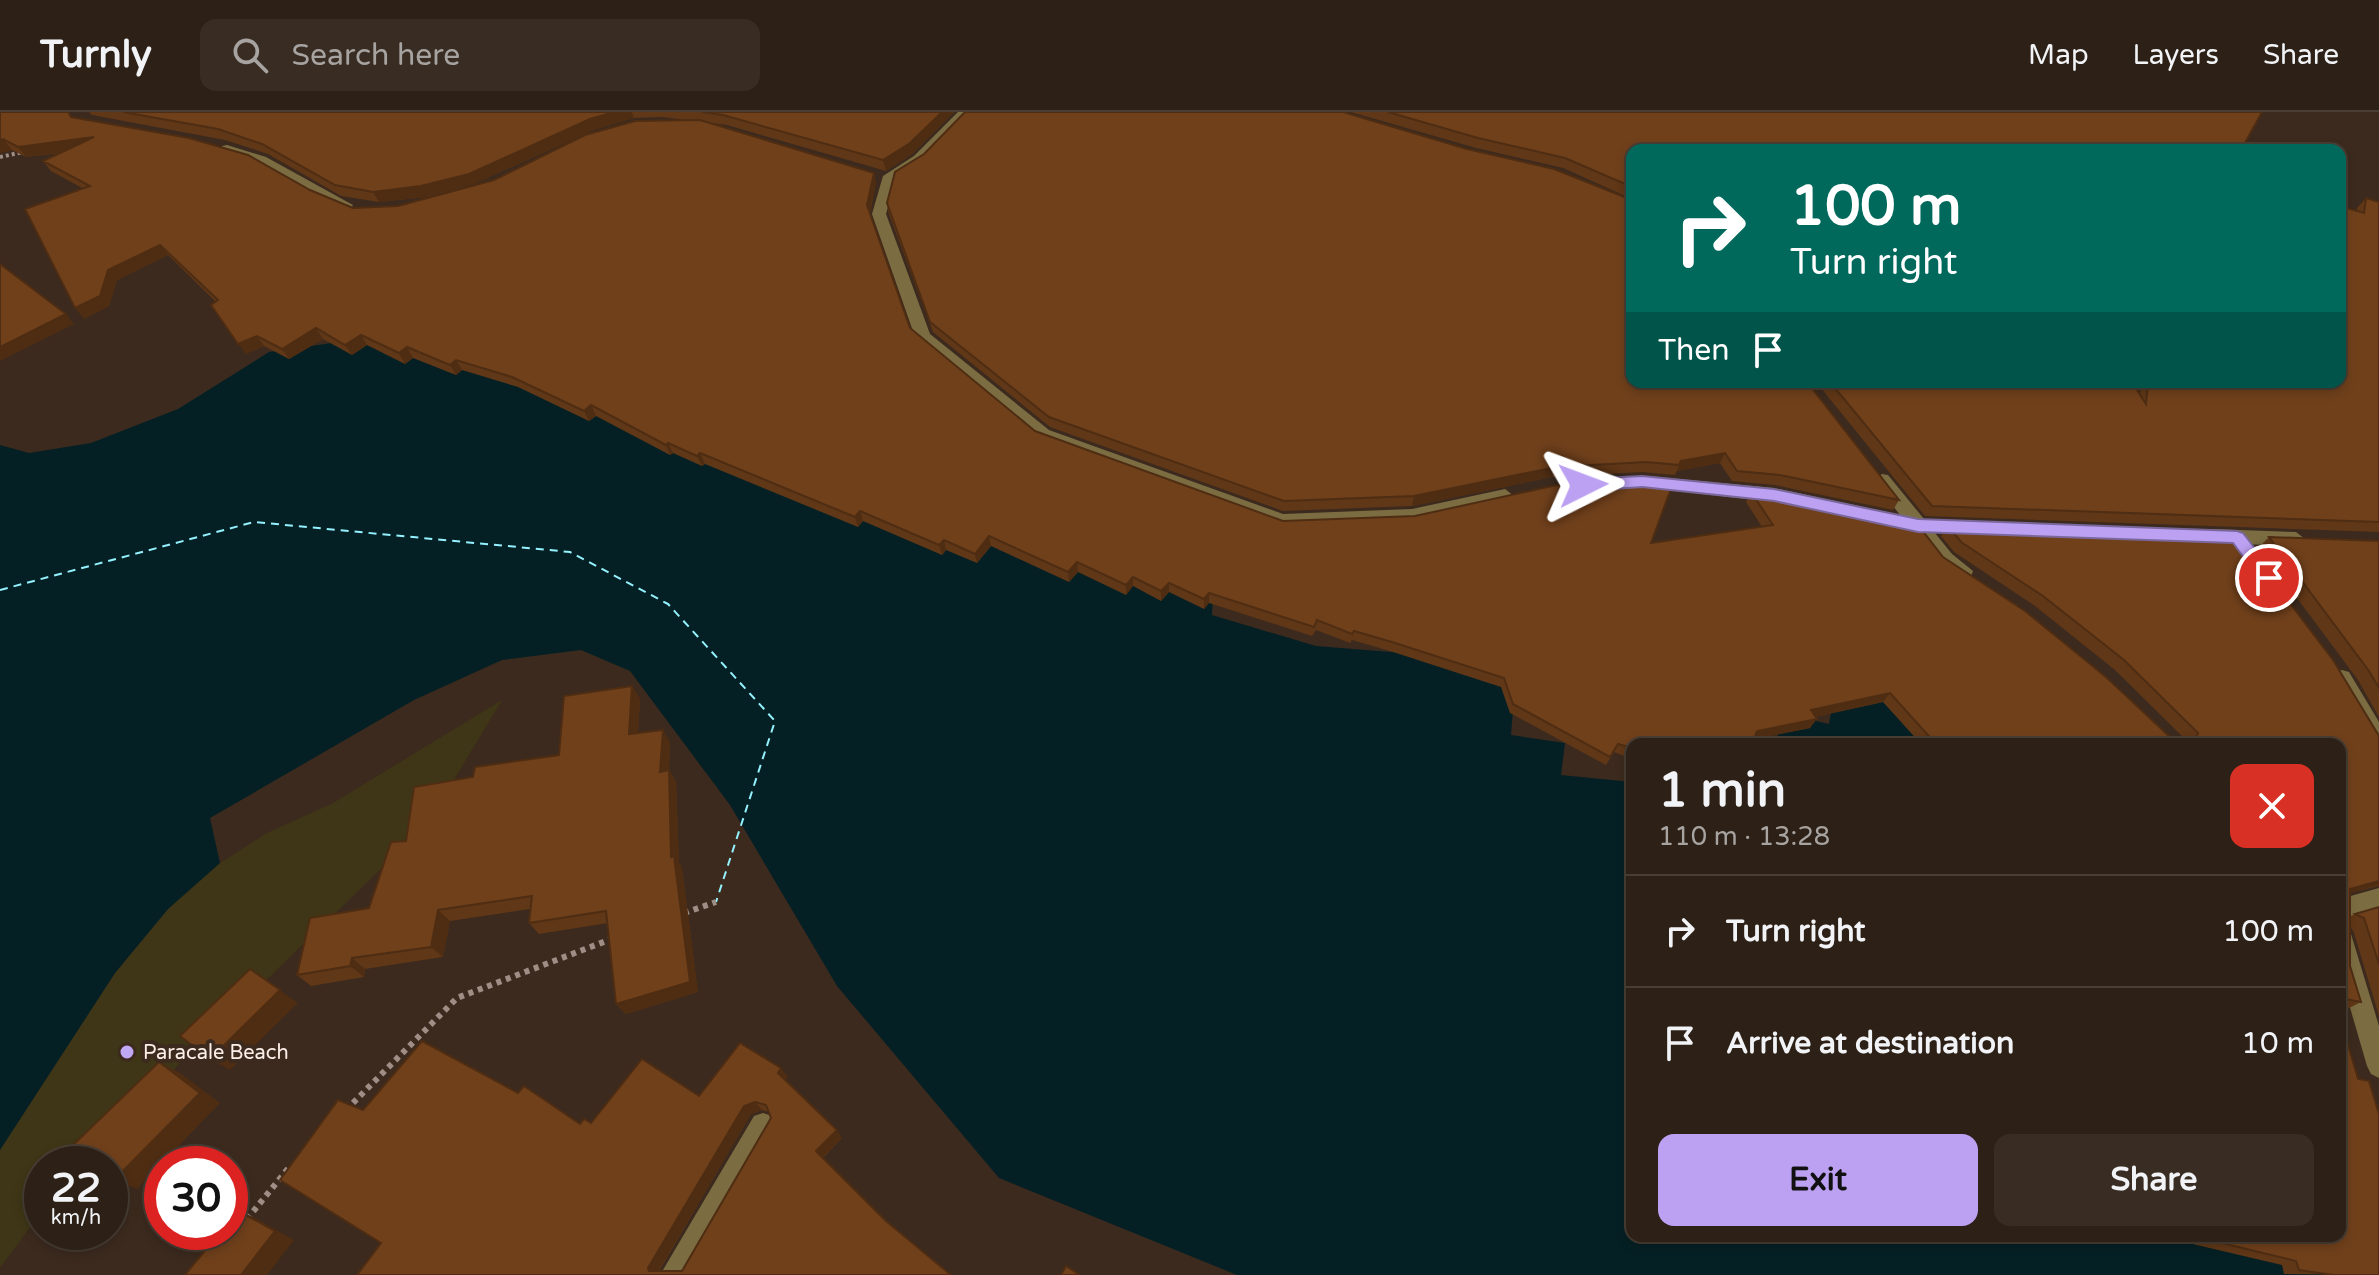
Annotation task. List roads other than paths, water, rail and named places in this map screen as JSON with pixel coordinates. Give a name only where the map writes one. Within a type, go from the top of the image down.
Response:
[{"type":"street","points":[[966,112],[919,159],[882,177],[879,214],[923,337],[1043,434],[1282,521],[1412,516],[1522,493]]},
{"type":"street","points":[[212,145],[261,160],[323,195],[359,210]]},
{"type":"street","points":[[1871,466],[1945,559],[1980,582]]},
{"type":"street","points":[[1628,482],[1774,495],[1918,526],[1998,528]]},
{"type":"street","points":[[2189,535],[2316,539]]},
{"type":"street","points":[[2237,537],[2255,561]]},
{"type":"street","points":[[2327,657],[2361,706],[2379,742]]},
{"type":"street","points":[[2346,907],[2379,898]]},
{"type":"street","points":[[2346,954],[2379,1066]]},
{"type":"street","points":[[673,1275],[763,1125]]},
{"type":"water","points":[[346,341],[488,367],[1213,591],[1212,615],[1316,646],[1517,662],[1511,735],[1565,743],[1561,775],[1626,781],[1626,1242],[2278,1242],[2352,1275],[1237,1275],[999,1178],[837,986],[730,805],[630,671],[581,650],[502,660],[414,700],[210,818],[220,863],[168,909],[115,973],[0,1150],[0,445],[29,453],[91,443],[178,409],[269,352]]},
{"type":"water","points":[[1850,599],[1972,738],[1778,738],[1777,712],[1829,724]]},
{"type":"place","name":"Paracale Beach","points":[[127,1052]]}]
